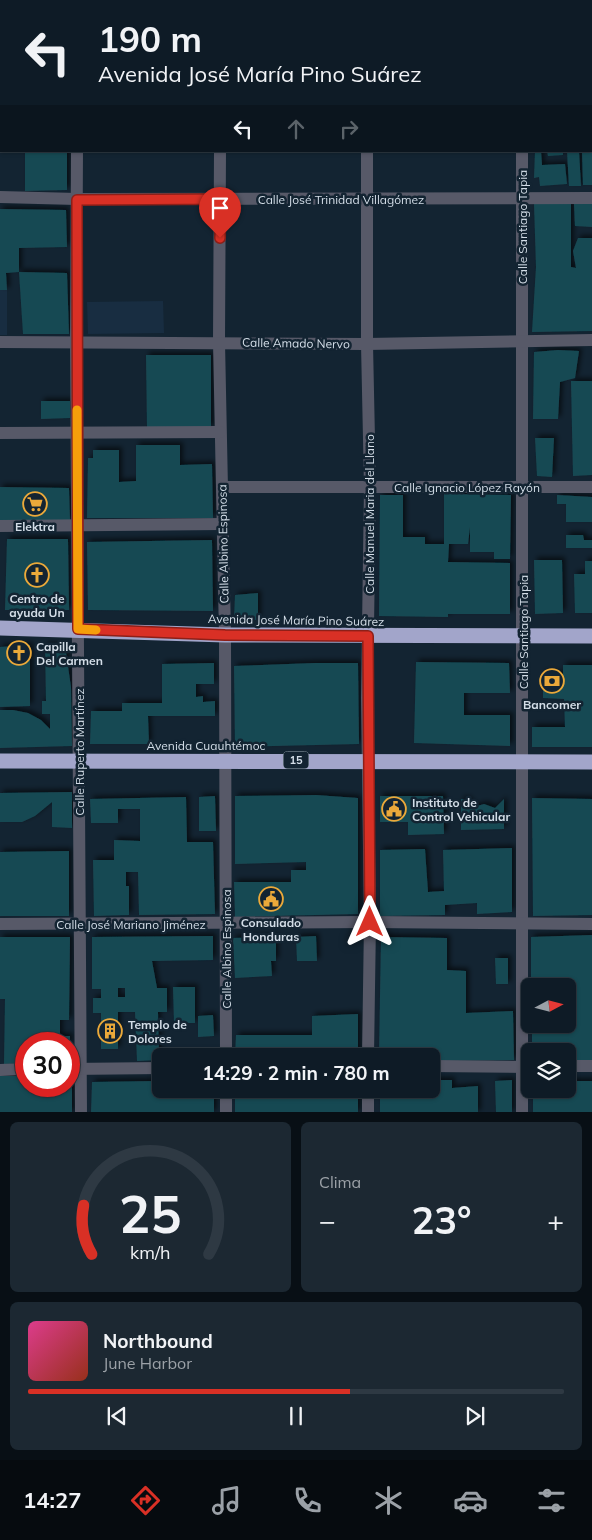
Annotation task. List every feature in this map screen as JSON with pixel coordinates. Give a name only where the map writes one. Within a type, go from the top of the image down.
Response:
[{"type":"highway","name":"Avenida José María Pino Suárez","points":[[0,628],[225,635],[592,636]]},
{"type":"highway","name":"Avenida Cuauhtémoc","points":[[0,761],[367,760],[592,762]]},
{"type":"street","name":"Calle Ruperto Martínez","points":[[77,152],[76,342],[81,1112]]},
{"type":"street","name":"Calle Albino Espinosa","points":[[220,152],[219,342],[225,635],[226,1048]]},
{"type":"street","name":"Calle Manuel Maria del Llano","points":[[367,152],[367,344],[370,487],[367,760],[370,922],[368,1048]]},
{"type":"street","name":"Calle Santiago Tapia","points":[[522,152],[523,487],[521,762],[526,1043]]},
{"type":"street","name":"Calle José Trinidad Villagómez","points":[[0,197],[77,200],[592,198]]},
{"type":"street","name":"Calle Amado Nervo","points":[[0,342],[367,344],[592,340]]},
{"type":"street","points":[[0,433],[220,432]]},
{"type":"street","name":"Calle Ignacio López Rayón","points":[[222,487],[592,486]]},
{"type":"street","points":[[0,526],[222,524]]},
{"type":"street","name":"Calle José Mariano Jiménez","points":[[0,924],[370,922],[592,924]]},
{"type":"street","points":[[440,1066],[521,1067]]},
{"type":"street","points":[[576,1066],[592,1066]]},
{"type":"street","points":[[82,1069],[152,1068]]},
{"type":"street","points":[[0,1070],[15,1070]]},
{"type":"street","points":[[226,1098],[226,1112]]},
{"type":"street","points":[[368,1098],[368,1112]]},
{"type":"street","name":"Calle Santiago Tapia","points":[[522,1112],[523,1098]]},
{"type":"shaded area","points":[[0,290],[7,290],[7,335],[0,335]]},
{"type":"shaded area","points":[[163,301],[164,333],[88,334],[87,302]]},
{"type":"building","points":[[25,152],[67,152],[67,190],[25,191]]},
{"type":"building","points":[[535,152],[541,152],[542,165],[565,164],[567,184],[540,186],[539,177],[534,178]]},
{"type":"building","points":[[547,152],[563,152],[563,155],[548,156]]},
{"type":"building","points":[[567,152],[579,152],[581,186],[569,186]]},
{"type":"building","points":[[582,152],[592,152],[592,185],[583,185]]},
{"type":"building","points":[[571,203],[571,267],[576,268],[573,251],[578,238],[592,238],[592,331],[532,332],[536,267],[534,204]]},
{"type":"building","points":[[574,204],[592,204],[592,227],[575,226]]},
{"type":"building","points":[[0,209],[66,210],[67,247],[19,248],[19,272],[6,273],[7,290],[0,290]]},
{"type":"building","points":[[19,272],[67,273],[69,334],[23,334]]},
{"type":"building","points":[[579,351],[575,378],[560,382],[558,419],[533,419],[534,352]]},
{"type":"building","points":[[146,355],[211,355],[211,428],[147,428]]},
{"type":"building","points":[[571,381],[592,381],[592,475],[573,476]]},
{"type":"building","points":[[41,401],[70,401],[70,418],[41,419]]},
{"type":"building","points":[[535,438],[554,438],[552,477],[537,476]]},
{"type":"building","points":[[136,445],[180,445],[180,465],[212,464],[213,518],[87,518],[88,458],[93,458],[93,450],[119,450],[119,482],[136,481]]},
{"type":"building","name":"Elektra","points":[[0,487],[69,488],[70,521],[0,521]]},
{"type":"building","points":[[444,494],[511,495],[510,559],[494,559],[494,552],[470,552],[470,527],[468,544],[449,544],[448,562],[510,563],[510,614],[448,614],[448,617],[379,616],[380,495],[403,495],[403,537],[425,537],[425,544],[444,544]]},
{"type":"building","points":[[557,495],[592,497],[592,522],[566,522],[566,504],[557,504]]},
{"type":"building","points":[[566,535],[583,535],[584,540],[592,540],[592,548],[566,548]]},
{"type":"building","name":"Centro de ayuda Un","points":[[7,539],[68,539],[69,610],[5,610]]},
{"type":"building","points":[[212,540],[213,611],[88,610],[87,542]]},
{"type":"building","points":[[534,560],[562,560],[563,613],[535,614]]},
{"type":"building","points":[[585,561],[592,561],[592,613],[575,613],[574,574],[585,574]]},
{"type":"building","points":[[258,593],[258,620],[234,619],[235,595]]},
{"type":"building","points":[[30,645],[30,706],[0,707],[0,647]]},
{"type":"building","points":[[45,645],[65,646],[71,687],[72,746],[0,748],[0,710],[28,713],[41,720],[50,729],[50,714],[42,714],[42,701],[46,701]]},
{"type":"building","points":[[416,662],[509,663],[510,693],[464,693],[464,715],[510,715],[510,746],[414,743]]},
{"type":"building","points":[[214,663],[214,684],[196,684],[196,697],[203,696],[203,702],[215,701],[215,716],[148,716],[149,744],[90,744],[91,711],[122,711],[122,703],[162,703],[162,664]]},
{"type":"building","points":[[358,663],[359,744],[235,747],[234,666]]},
{"type":"building","points":[[563,665],[592,665],[592,747],[532,747],[532,727],[565,727],[564,699],[543,698],[543,673],[563,674]]},
{"type":"building","points":[[72,792],[72,828],[52,827],[52,802],[35,816],[22,822],[0,822],[0,793]]},
{"type":"building","points":[[316,795],[358,798],[358,914],[235,917],[234,882],[291,882],[291,870],[306,870],[306,862],[235,864],[235,796]]},
{"type":"building","points":[[215,796],[216,831],[199,831],[199,797]]},
{"type":"building","points":[[380,796],[443,796],[444,834],[408,835],[408,822],[380,822]]},
{"type":"building","points":[[186,797],[187,842],[213,842],[215,914],[139,915],[138,872],[126,872],[126,886],[129,886],[129,915],[94,916],[93,860],[114,860],[114,840],[140,841],[140,809],[118,809],[118,823],[91,823],[90,799]]},
{"type":"building","points":[[532,798],[592,799],[592,915],[533,916]]},
{"type":"building","points":[[461,799],[467,799],[474,807],[484,804],[495,808],[504,799],[504,829],[461,830]]},
{"type":"building","points":[[512,848],[512,912],[477,914],[477,903],[445,905],[445,915],[380,916],[380,850],[425,849],[428,892],[444,891],[443,850]]},
{"type":"building","points":[[69,851],[69,916],[0,916],[0,852]]},
{"type":"building","points":[[592,935],[592,1060],[576,1060],[576,1043],[532,1043],[532,1033],[576,1033],[576,978],[531,978],[531,937]]},
{"type":"building","points":[[213,936],[213,960],[152,961],[157,988],[167,988],[167,1012],[158,1012],[159,1048],[152,1048],[152,1060],[137,1061],[135,1012],[118,1012],[118,1049],[101,1049],[101,1013],[93,1013],[93,998],[101,998],[101,989],[92,989],[92,937]],"holes":[[[118,988],[125,988],[125,997],[118,997]]]},
{"type":"building","points":[[316,936],[317,961],[297,961],[296,937]]},
{"type":"building","points":[[0,937],[70,937],[69,1020],[60,1020],[60,1032],[15,1032],[15,1064],[4,1064],[5,999],[0,999]]},
{"type":"building","points":[[276,937],[276,961],[271,961],[272,976],[235,978],[233,938]]},
{"type":"building","points":[[381,937],[447,938],[447,970],[466,971],[466,1013],[513,1011],[514,1060],[440,1061],[440,1048],[379,1048]]},
{"type":"building","points":[[495,958],[508,958],[508,984],[496,984]]},
{"type":"building","points":[[173,987],[195,987],[195,1023],[174,1023]]},
{"type":"building","points":[[358,1014],[358,1048],[235,1048],[236,1035],[312,1035],[312,1016]]},
{"type":"building","points":[[213,1015],[214,1036],[198,1037],[198,1016]]},
{"type":"building","points":[[0,1076],[15,1076],[15,1097],[72,1097],[72,1112],[0,1112]]},
{"type":"building","points":[[440,1080],[452,1080],[452,1088],[478,1086],[478,1112],[380,1112],[380,1098],[440,1098]]},
{"type":"building","points":[[512,1080],[512,1112],[496,1112],[495,1081]]},
{"type":"building","points":[[152,1081],[152,1098],[214,1098],[214,1112],[91,1112],[92,1082]]},
{"type":"building","points":[[576,1081],[592,1081],[592,1112],[533,1112],[533,1098],[576,1098]]},
{"type":"building","points":[[235,1098],[358,1098],[358,1112],[235,1112]]},
{"type":"slow traffic","points":[[77,410],[78,629],[96,630]]},
{"type":"place","name":"Elektra","points":[[35,504]]},
{"type":"place","name":"Centro de ayuda Un","points":[[37,575]]},
{"type":"place","name":"Capilla Del Carmen","points":[[19,653]]},
{"type":"place","name":"Bancomer","points":[[552,681]]},
{"type":"place","name":"Instituto de Control Vehicular","points":[[394,809]]},
{"type":"place","name":"Consulado Honduras","points":[[271,899]]},
{"type":"place","name":"Templo de Dolores","points":[[110,1031]]},
{"type":"route","points":[[220,238],[221,199],[77,200],[78,629],[225,635],[368,636],[367,760],[370,922]]}]
